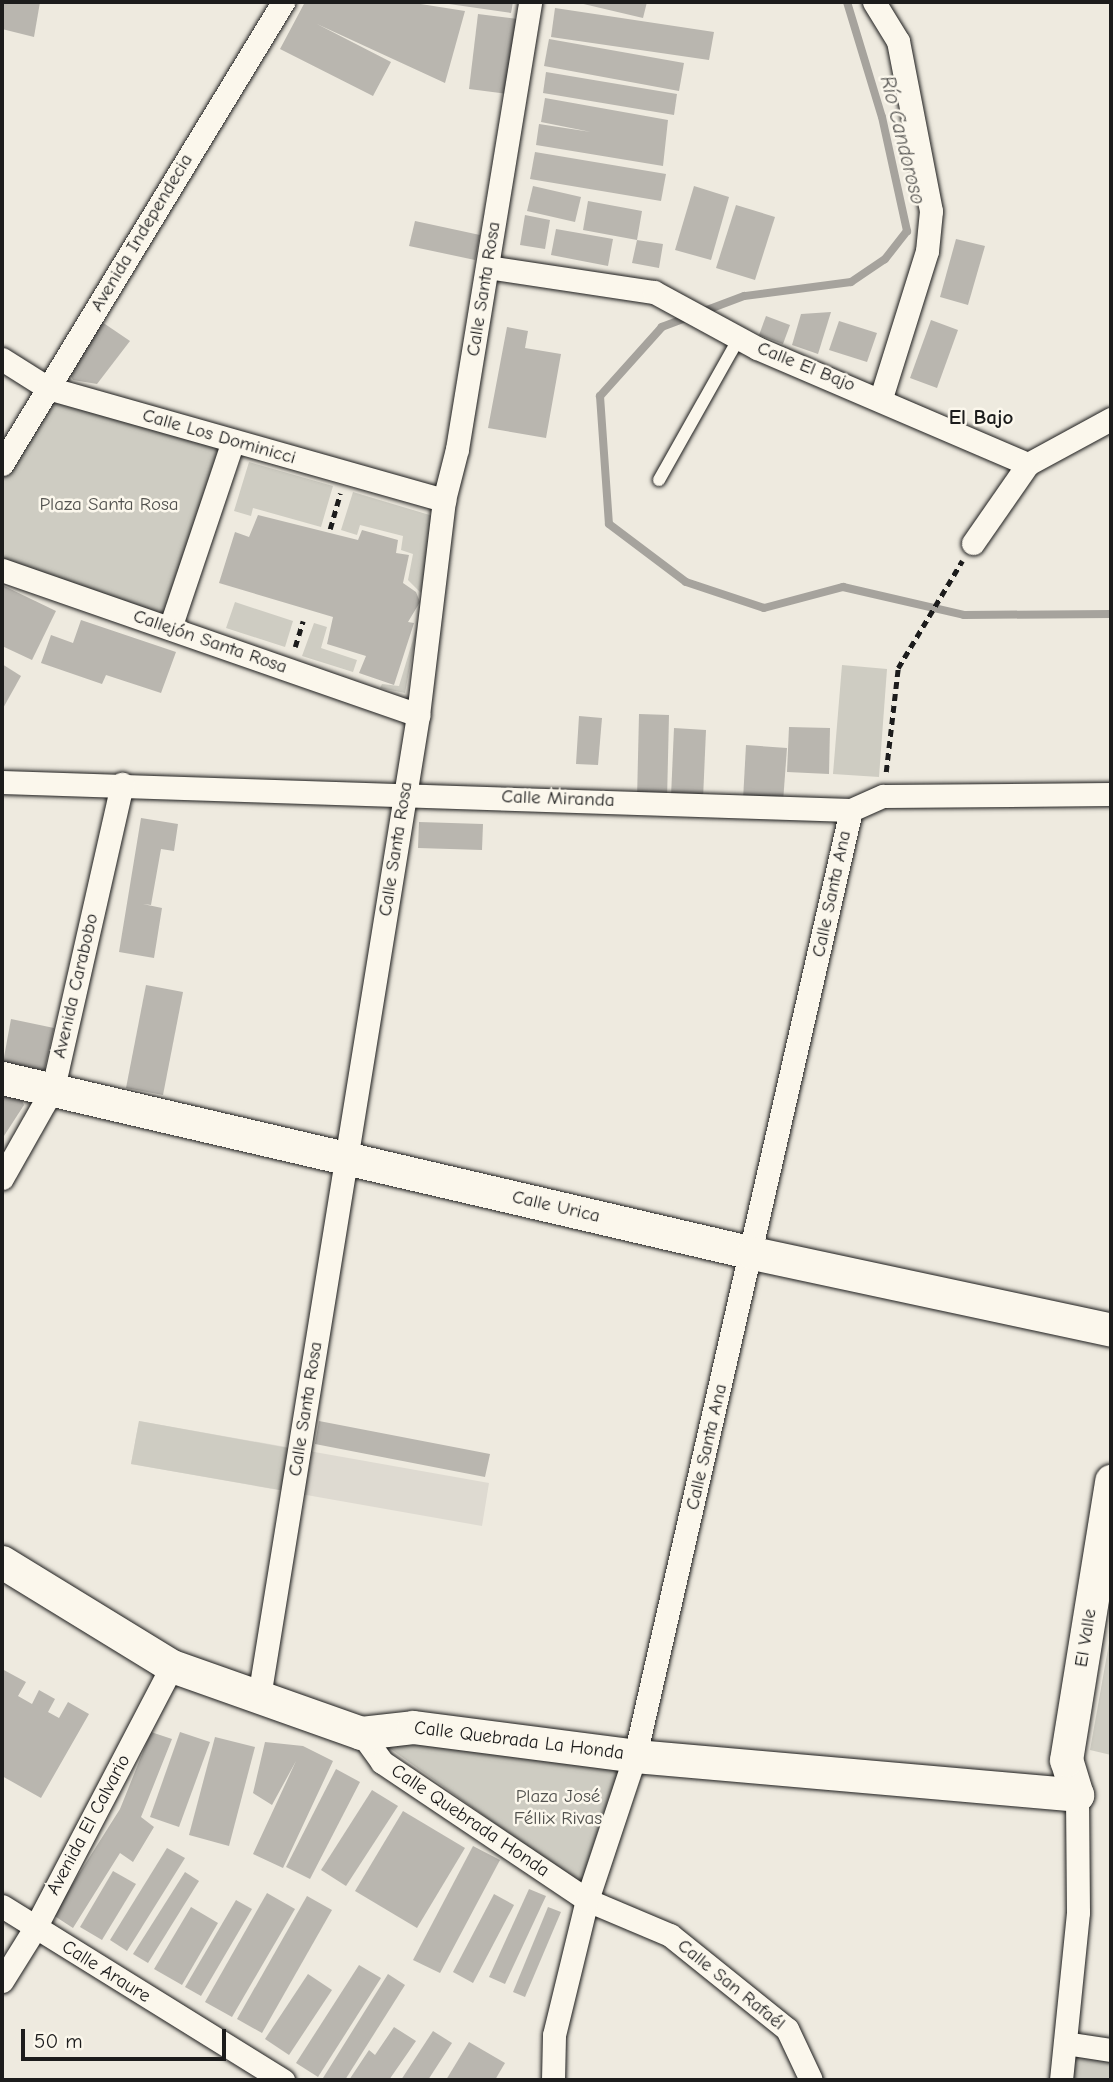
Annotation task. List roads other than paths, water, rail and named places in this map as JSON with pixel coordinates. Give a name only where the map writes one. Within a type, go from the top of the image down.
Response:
[{"type":"main road","name":"Calle Urica","points":[[2,1078],[752,1253],[1111,1330]]},
{"type":"main road","name":"El Valle","points":[[1077,1795],[1066,1760],[1111,1481]]},
{"type":"main road","name":"Calle Quebrada La Honda","points":[[2,1562],[172,1666],[361,1733],[414,1727],[635,1756],[1077,1795]]},
{"type":"street","name":"Avenida Independecia","points":[[2,464],[283,2]]},
{"type":"street","name":"Calle Santa Rosa","points":[[259,1697],[418,715],[444,500],[488,267],[530,2]]},
{"type":"street","points":[[874,2],[898,41],[931,211],[927,251],[881,398]]},
{"type":"street","name":"Calle El Bajo","points":[[488,267],[654,292],[739,338],[1028,464]]},
{"type":"street","name":"Calle Los Dominicci","points":[[2,359],[48,388],[444,500]]},
{"type":"street","points":[[973,543],[1028,464],[1111,419]]},
{"type":"street","points":[[170,628],[233,441]]},
{"type":"street","name":"Callejón Santa Rosa","points":[[2,570],[418,715]]},
{"type":"street","name":"Calle Miranda","points":[[2,782],[851,810],[883,796],[1111,794]]},
{"type":"street","name":"Avenida Carabobo","points":[[2,1178],[53,1088],[122,784]]},
{"type":"street","name":"Calle Santa Ana","points":[[553,2080],[554,2035],[587,1900],[635,1756],[851,810]]},
{"type":"street","name":"Avenida El Calvario","points":[[2,1981],[36,1928],[172,1666]]},
{"type":"street","name":"Calle Quebrada Honda","points":[[361,1733],[382,1762],[587,1900]]},
{"type":"street","points":[[1061,2080],[1078,1912],[1077,1795]]},
{"type":"street","name":"Calle San Rafaél","points":[[587,1900],[670,1935],[787,2029],[811,2080]]},
{"type":"street","name":"Calle Araure","points":[[2,1906],[284,2080]]},
{"type":"street","points":[[1065,2043],[1111,2050]]},
{"type":"lane","points":[[659,480],[739,338]]},
{"type":"waterway","name":"Río Candoroso","points":[[847,2],[882,117],[907,231],[885,259],[851,282],[744,296],[662,327],[600,396],[609,524],[686,582],[764,608],[843,587],[964,615],[1111,614]]},
{"type":"district","name":"El Bajo","points":[[981,417]]},
{"type":"park label","name":"Plaza Santa Rosa","points":[[109,505]]},
{"type":"park label","name":"Plaza José Féllix Rivas","points":[[558,1808]]}]
